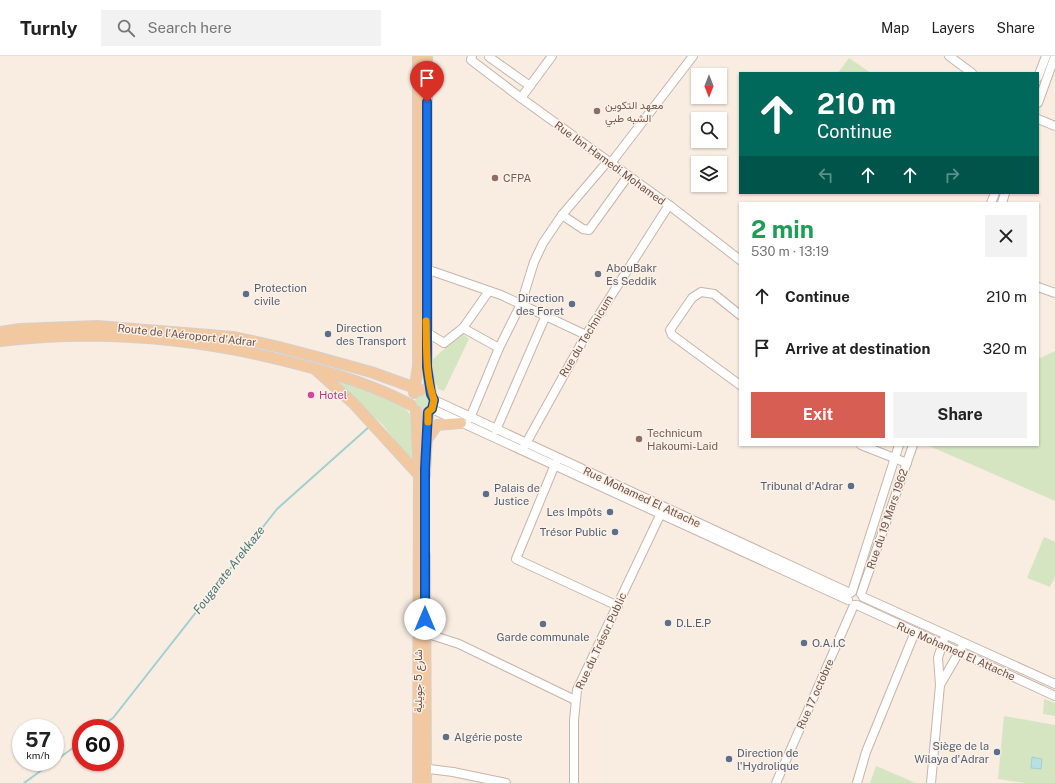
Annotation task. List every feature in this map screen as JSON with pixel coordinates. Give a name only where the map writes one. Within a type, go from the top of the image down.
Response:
[{"type":"main road","points":[[418,56],[418,366],[425,398]]},
{"type":"main road","points":[[414,408],[422,413],[425,398],[427,367],[426,269],[428,56]]},
{"type":"main road","name":"Route de l'Aéroport d'Adrar","points":[[0,332],[97,326],[227,337],[279,346],[317,357],[394,381],[425,398]]},
{"type":"main road","name":"Route de l'Aéroport d'Adrar","points":[[0,341],[79,335],[126,336],[215,345],[277,358],[364,383],[414,408]]},
{"type":"main road","points":[[277,358],[279,346]]},
{"type":"main road","points":[[317,357],[314,368],[353,403],[419,475]]},
{"type":"main road","points":[[394,381],[410,379],[418,366]]},
{"type":"main road","name":"شارع 5 جويلية","points":[[418,783],[422,768],[425,632],[422,592],[419,475],[414,408],[411,398],[425,398],[427,442],[422,592],[422,768],[426,783]]},
{"type":"main road","points":[[427,442],[432,431],[437,425],[465,421]]},
{"type":"street","points":[[472,56],[471,60],[479,67],[489,56],[530,86]]},
{"type":"street","points":[[521,98],[552,56]]},
{"type":"street","points":[[465,421],[521,304],[534,262],[543,243],[562,215],[609,162],[694,56]]},
{"type":"street","points":[[949,56],[971,72]]},
{"type":"street","points":[[1039,74],[1046,56]]},
{"type":"street","points":[[1039,100],[1055,56]]},
{"type":"street","name":"Rue Ibn Hamedi Mohamed","points":[[479,67],[669,205],[739,259]]},
{"type":"street","points":[[1039,119],[1055,126]]},
{"type":"street","points":[[562,215],[582,229],[589,230],[628,176]]},
{"type":"street","name":"Rue du Technicum","points":[[524,447],[586,334],[669,205]]},
{"type":"street","points":[[426,269],[489,291],[586,334]]},
{"type":"street","points":[[1039,287],[1055,293]]},
{"type":"street","points":[[426,332],[443,343],[463,328],[489,291]]},
{"type":"street","points":[[739,314],[714,294],[701,292],[692,298],[670,330],[672,335],[739,384]]},
{"type":"street","points":[[496,430],[546,315]]},
{"type":"street","points":[[463,328],[499,348]]},
{"type":"street","name":"Rue Mohamed El Attache","points":[[425,398],[465,421],[697,526],[852,599],[884,618],[1055,696]]},
{"type":"street","name":"Rue Mohamed El Attache","points":[[465,421],[496,430],[524,447]]},
{"type":"street","points":[[863,446],[907,463]]},
{"type":"street","name":"Rue du 19 Mars 1962","points":[[899,446],[886,483],[852,599],[861,603],[862,595],[913,446]]},
{"type":"street","points":[[556,461],[516,559],[618,606]]},
{"type":"street","points":[[886,483],[898,487]]},
{"type":"street","name":"Rue du Trésor Public","points":[[574,783],[575,700],[580,682],[618,606],[662,510]]},
{"type":"street","name":"Rue Mohamed El Attache","points":[[852,599],[857,591],[889,609],[1055,684]]},
{"type":"street","name":"Rue 17 octobre","points":[[776,783],[852,599]]},
{"type":"street","points":[[884,618],[889,609]]},
{"type":"street","points":[[425,632],[459,644],[575,700]]},
{"type":"street","points":[[856,783],[866,752],[915,632]]},
{"type":"street","points":[[931,783],[940,685],[938,658],[946,634]]},
{"type":"street","points":[[940,685],[964,643]]},
{"type":"street","points":[[422,768],[506,783]]},
{"type":"green space","points":[[849,58],[870,72],[839,72]]},
{"type":"green space","points":[[462,333],[469,339],[444,391],[438,389],[433,375],[432,360]]},
{"type":"green space","points":[[1055,351],[1055,501],[929,446],[1039,446],[1039,359]]},
{"type":"green space","points":[[323,373],[381,394],[402,406],[409,413],[414,431],[416,467],[382,424]]},
{"type":"green space","points":[[422,395],[427,397],[429,402],[427,407],[422,409],[417,407],[415,402],[417,397]]},
{"type":"green space","points":[[1044,537],[1055,542],[1055,577],[1050,587],[1027,578]]},
{"type":"green space","points":[[1044,699],[1055,703],[1055,716],[1043,714]]},
{"type":"green space","points":[[1004,716],[1055,725],[1055,783],[1025,783],[998,779]]},
{"type":"green space","points":[[876,766],[916,783],[870,783]]},
{"type":"water","points":[[1032,757],[1042,759],[1041,769],[1031,768]]},
{"type":"waterway","name":"Fougarate Arekkaze","points":[[112,719],[277,509],[370,426]]},
{"type":"waterway","name":"Fougarate Arekkaze","points":[[64,754],[72,749]]},
{"type":"waterway","name":"Fougarate Arekkaze","points":[[24,783],[41,771]]},
{"type":"slow traffic","points":[[426,321],[427,367],[431,394],[434,400],[432,409],[428,412],[428,422]]},
{"type":"place","name":"معهد التكوين الشبه طبي","points":[[597,111]]},
{"type":"place","name":"CFPA","points":[[495,178]]},
{"type":"place","name":"AbouBakr Es Seddik","points":[[598,274]]},
{"type":"place","name":"Protection civile","points":[[246,294]]},
{"type":"place","name":"Direction des Foret","points":[[572,304]]},
{"type":"place","name":"Direction des Transport","points":[[328,334]]},
{"type":"place","name":"Hotel","points":[[311,395]]},
{"type":"place","name":"Technicum Hakoumi-Laid","points":[[639,439]]},
{"type":"place","name":"Tribunal d'Adrar","points":[[851,486]]},
{"type":"place","name":"Palais de Justice","points":[[486,494]]},
{"type":"place","name":"Les Impôts","points":[[610,512]]},
{"type":"place","name":"Trésor Public","points":[[615,532]]},
{"type":"place","name":"D.L.E.P","points":[[668,623]]},
{"type":"place","name":"Garde communale","points":[[543,624]]},
{"type":"place","name":"O.A.I.C","points":[[804,643]]},
{"type":"place","name":"Algérie poste","points":[[446,737]]},
{"type":"place","name":"Siège de la Wilaya d'Adrar","points":[[997,752]]},
{"type":"place","name":"Direction de l'Hydrolique","points":[[729,759]]},
{"type":"route","points":[[425,619],[425,469],[428,412],[432,409],[434,403],[431,394],[427,367],[427,102]]}]
